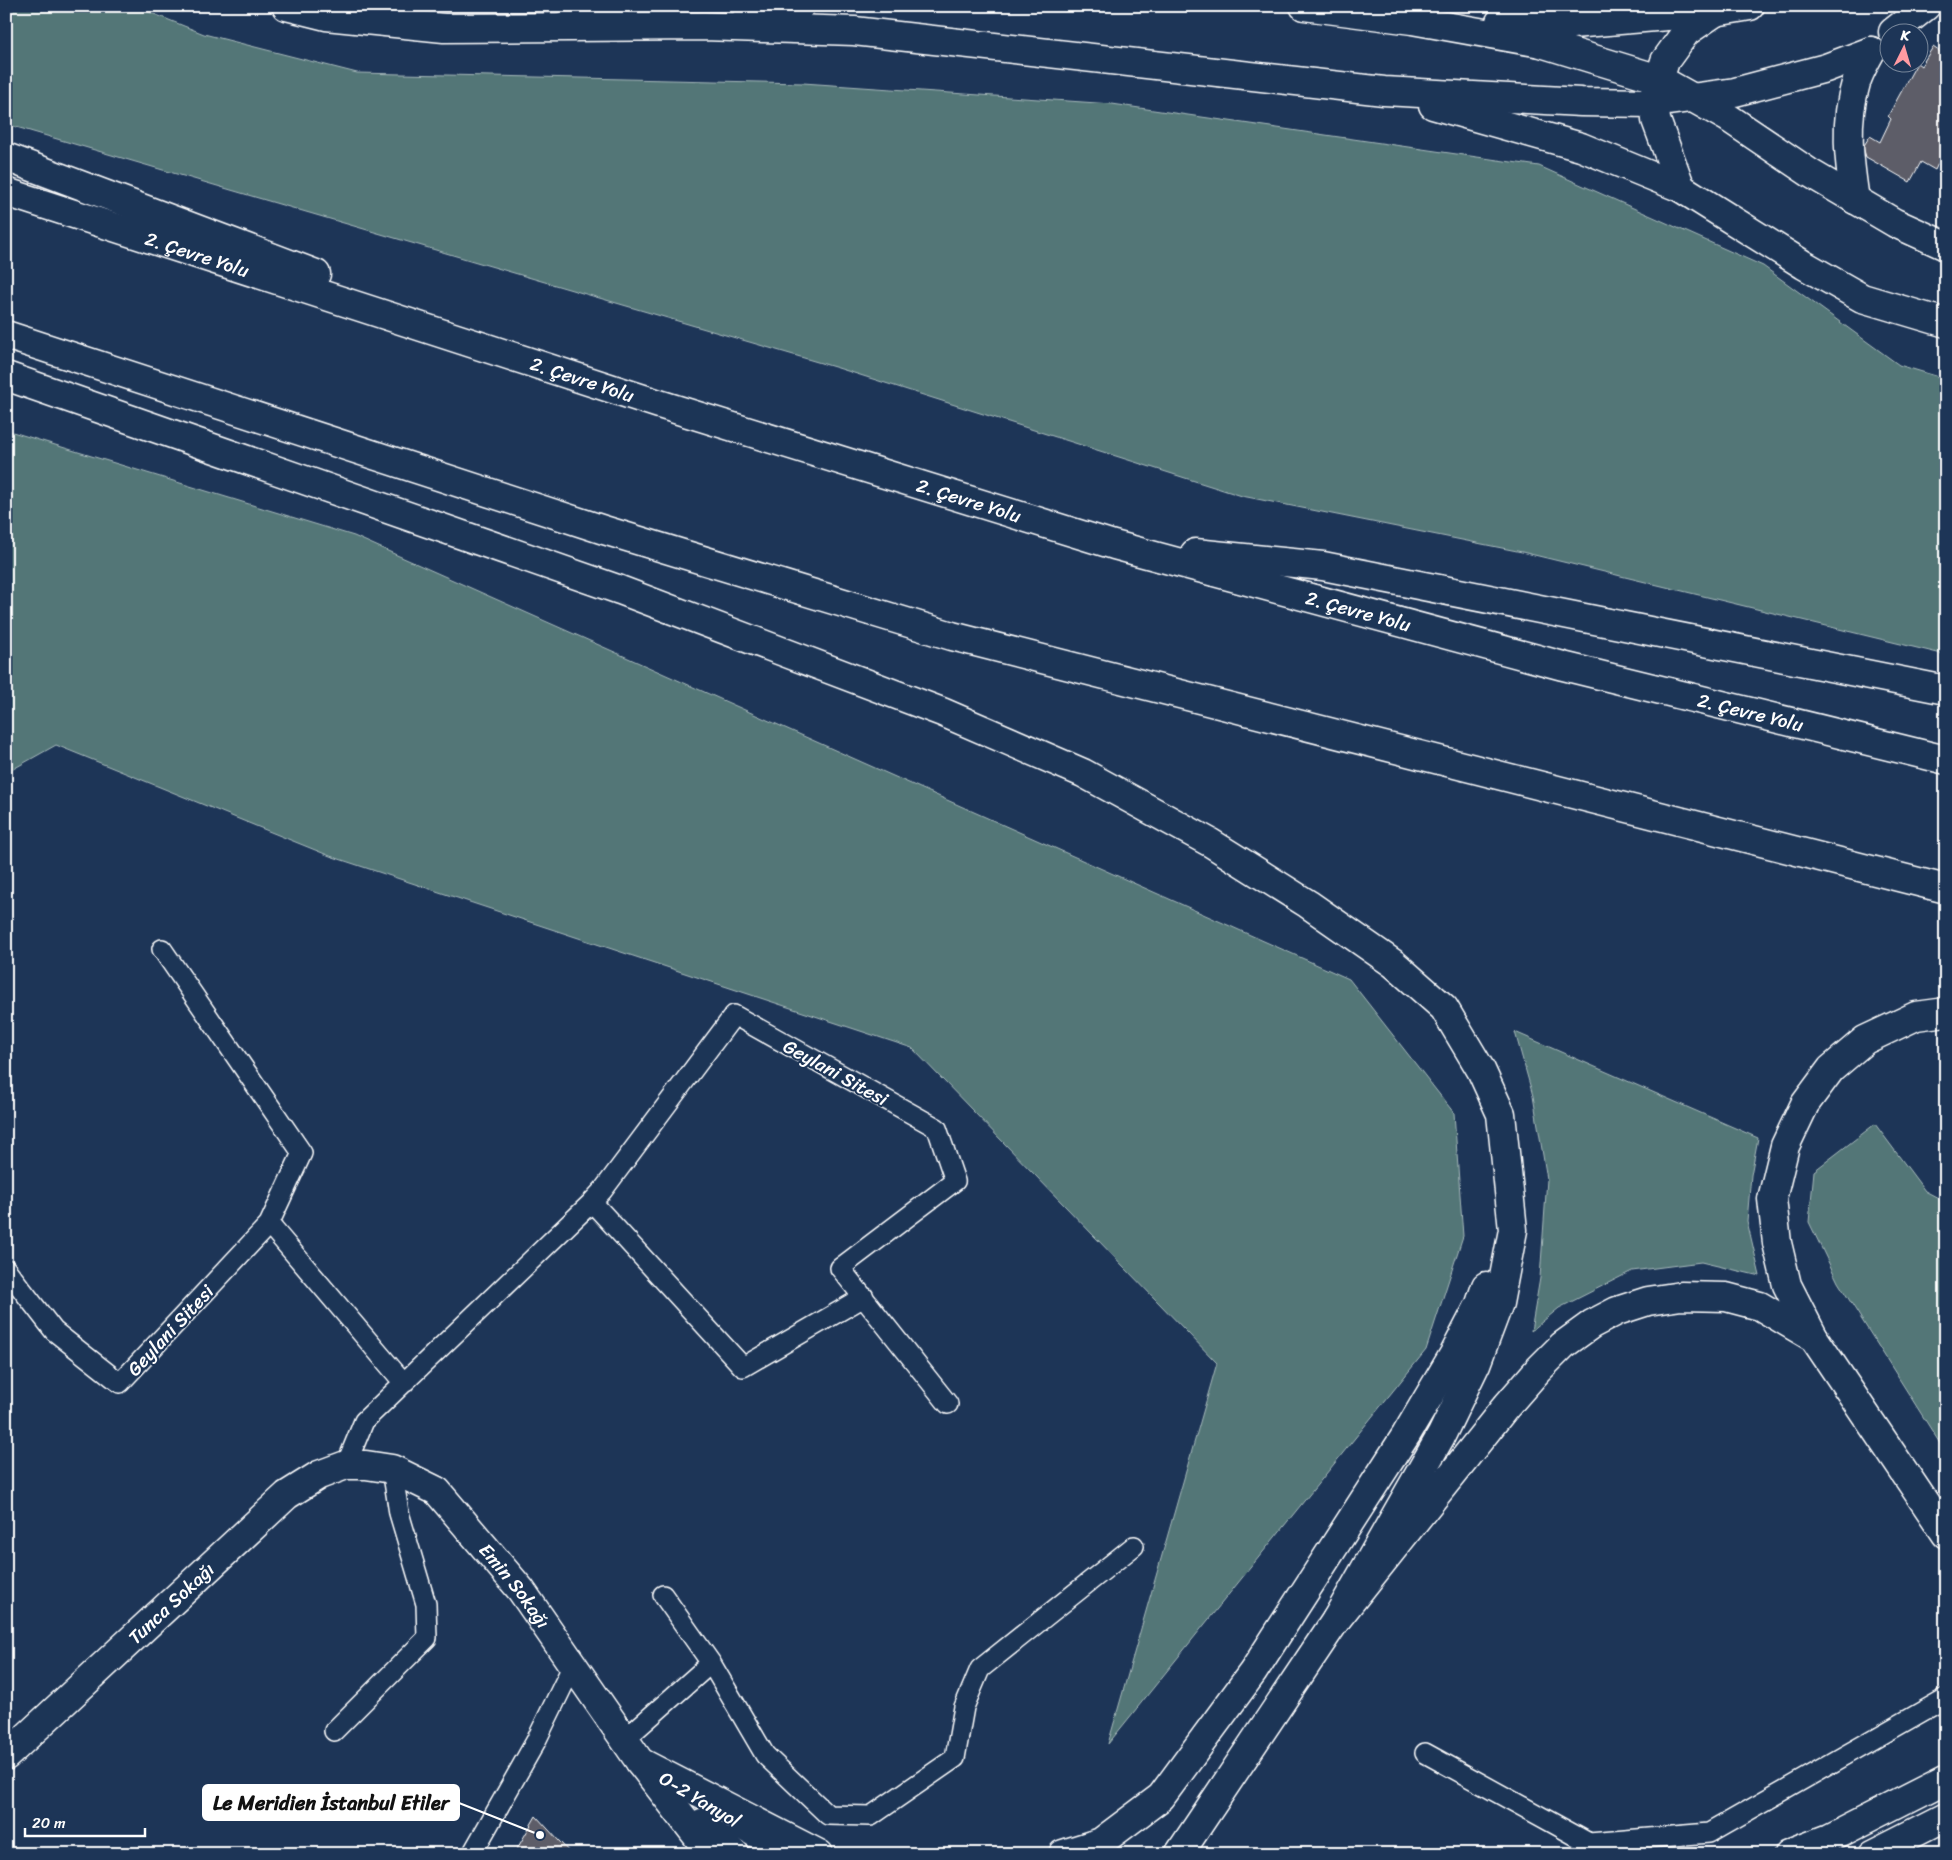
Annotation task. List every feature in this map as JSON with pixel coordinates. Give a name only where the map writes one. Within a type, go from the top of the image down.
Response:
[{"type":"main road","points":[[286,6],[326,16],[444,28],[561,17],[616,6]]},
{"type":"main road","points":[[704,26],[800,6]]},
{"type":"main road","points":[[1304,6],[1412,20],[1541,43],[1657,91],[1695,98],[1727,116],[1810,173],[1855,200],[1896,223],[1946,246]]},
{"type":"main road","points":[[1412,20],[1572,24],[1715,12],[1750,6]]},
{"type":"main road","points":[[1906,22],[1926,6]]},
{"type":"main road","points":[[1681,188],[1656,120],[1657,91],[1665,61],[1686,32],[1715,12]]},
{"type":"main road","points":[[561,17],[704,26],[854,31],[1384,90],[1554,101],[1657,91]]},
{"type":"main road","points":[[1695,98],[1735,92],[1780,82],[1826,68],[1880,43]]},
{"type":"main road","points":[[1855,200],[1848,153],[1849,119],[1856,82],[1880,43]]},
{"type":"main road","points":[[1384,90],[1580,147],[1681,188],[1804,265],[1862,298],[1946,323]]},
{"type":"main road","points":[[6,157],[659,404]]},
{"type":"main road","name":"2. Çevre Yolu","points":[[6,192],[659,404],[1114,545],[1563,666],[1946,760]]},
{"type":"main road","points":[[6,335],[604,530],[952,636],[1946,889]]},
{"type":"main road","points":[[6,376],[620,590],[942,712],[1083,772],[1211,843],[1308,904],[1394,964],[1444,1008],[1481,1070],[1501,1114],[1513,1230],[1499,1303],[1476,1364],[1441,1436],[1336,1620],[1179,1854]]},
{"type":"main road","points":[[1114,545],[1324,566],[1946,690]]},
{"type":"main road","points":[[1946,1012],[1916,1016],[1865,1040],[1831,1069],[1805,1104],[1785,1146],[1772,1199],[1777,1244],[1787,1285],[1814,1338],[1946,1534]]},
{"type":"main road","points":[[1063,1854],[1101,1842],[1161,1797],[1253,1672],[1401,1444],[1454,1354],[1480,1304],[1501,1238],[1506,1159]]},
{"type":"main road","points":[[1336,1620],[1504,1409],[1563,1345],[1592,1324],[1617,1311],[1648,1301],[1681,1296],[1726,1297],[1760,1306],[1814,1338]]},
{"type":"main road","name":"Emin Sokağı","points":[[346,1466],[366,1465],[392,1470],[437,1491],[521,1590],[640,1762]]},
{"type":"main road","name":"Tunca Sokağı","points":[[6,1756],[287,1494],[320,1474],[346,1466]]},
{"type":"main road","points":[[640,1762],[711,1854]]},
{"type":"main road","points":[[640,1762],[735,1854]]},
{"type":"main road","points":[[640,1762],[819,1854]]},
{"type":"main road","name":"O-2 Yanyol","points":[[640,1762],[762,1837],[783,1854]]},
{"type":"main road","points":[[1788,1854],[1830,1838],[1946,1779]]},
{"type":"main road","points":[[1873,1854],[1946,1816]]},
{"type":"lane","name":"Geylani Sitesi","points":[[6,1269],[54,1331],[120,1383],[269,1224],[302,1153],[162,949]]},
{"type":"lane","name":"Geylani Sitesi","points":[[346,1466],[364,1421],[603,1190],[734,1015],[938,1128],[955,1181],[840,1268],[948,1404]]},
{"type":"lane","points":[[592,1202],[743,1367],[864,1297]]},
{"type":"lane","points":[[269,1224],[404,1382]]},
{"type":"lane","points":[[334,1731],[427,1638],[426,1604],[399,1513],[392,1470]]},
{"type":"lane","points":[[662,1594],[711,1663],[765,1754],[828,1815],[871,1816],[955,1758],[964,1707],[980,1669],[1134,1546]]},
{"type":"lane","points":[[624,1740],[711,1663]]},
{"type":"lane","points":[[472,1854],[536,1741],[573,1664]]},
{"type":"lane","points":[[1425,1753],[1589,1843],[1709,1833],[1946,1698]]},
{"type":"green space","points":[[6,6],[134,6],[204,34],[357,73],[803,83],[1112,104],[1539,166],[1763,266],[1899,365],[1946,379],[1946,655],[1522,552],[1242,496],[838,368],[6,124]]},
{"type":"green space","points":[[6,430],[354,536],[1349,979],[1454,1113],[1463,1236],[1426,1350],[1108,1744],[1217,1363],[912,1048],[330,856],[56,745],[6,773]]},
{"type":"green space","points":[[1515,1032],[1758,1138],[1751,1175],[1747,1221],[1760,1276],[1701,1262],[1632,1271],[1559,1308],[1531,1331],[1540,1278],[1547,1179],[1533,1096]]},
{"type":"green space","points":[[1875,1124],[1925,1191],[1946,1202],[1946,1453],[1838,1282],[1809,1222],[1814,1171]]},
{"type":"building","points":[[1933,47],[1946,56],[1946,127],[1939,140],[1946,144],[1946,147],[1935,170],[1921,162],[1910,182],[1866,157],[1863,147],[1870,136],[1880,142],[1891,119],[1888,116],[1912,72],[1930,72],[1930,52]]},
{"type":"building","points":[[536,1816],[571,1854],[514,1854]]},
{"type":"place","name":"Le Meridien İstanbul Etiler","points":[[540,1835]]}]
